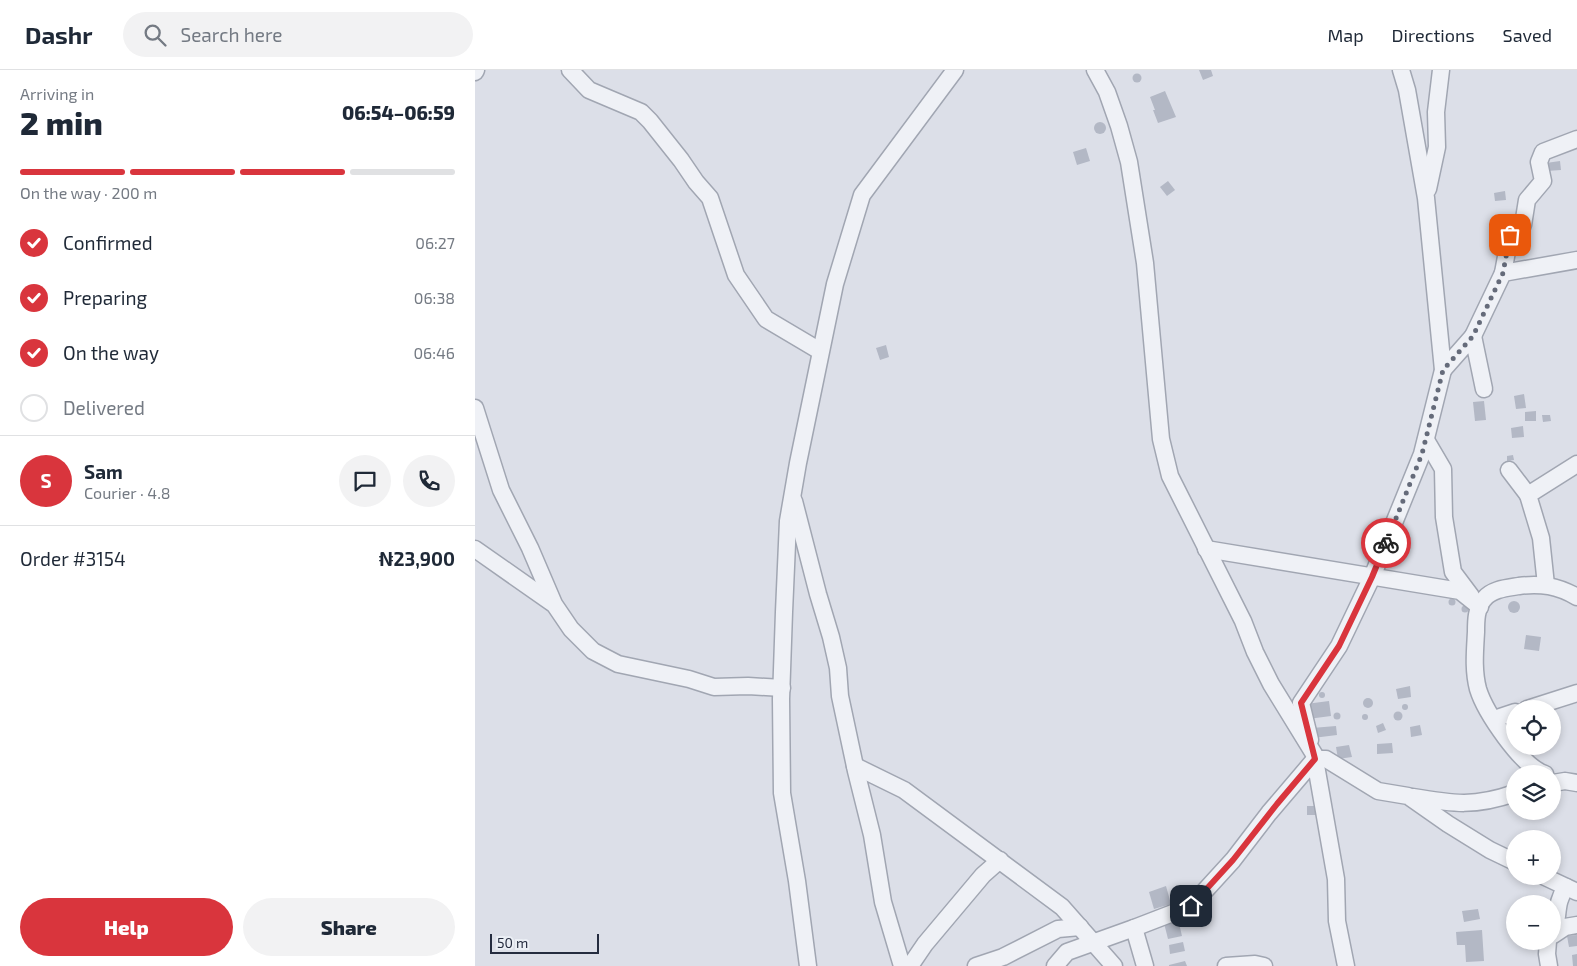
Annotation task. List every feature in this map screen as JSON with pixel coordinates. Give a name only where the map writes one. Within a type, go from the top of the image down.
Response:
[{"type":"street","points":[[570,70],[589,90],[641,112],[650,121],[710,198],[736,275],[765,319],[820,351]]},
{"type":"street","points":[[808,966],[797,881],[782,793],[782,688],[788,521],[820,351],[835,284],[862,196],[955,70]]},
{"type":"street","points":[[1095,70],[1107,92],[1129,162],[1145,263],[1161,439],[1170,476],[1243,620],[1255,652],[1271,684],[1314,757]]},
{"type":"street","points":[[1346,966],[1337,921],[1335,879],[1314,757],[1301,703],[1339,646],[1372,577],[1422,454],[1443,370],[1426,198],[1407,90],[1401,70]]},
{"type":"street","points":[[1426,198],[1437,147],[1436,112],[1441,70]]},
{"type":"street","points":[[1443,370],[1473,336],[1503,273],[1510,235],[1523,225],[1527,200],[1543,181],[1539,162],[1543,152],[1577,139]]},
{"type":"street","points":[[1503,273],[1577,260]]},
{"type":"street","points":[[1473,336],[1484,389]]},
{"type":"street","points":[[475,408],[501,490],[530,548],[554,604],[571,629],[593,651],[618,664],[689,679],[713,687],[748,686],[782,688]]},
{"type":"street","points":[[1426,440],[1443,469],[1444,517],[1453,572],[1480,608]]},
{"type":"street","points":[[1528,495],[1577,464]]},
{"type":"street","points":[[1509,470],[1528,495],[1541,538],[1546,585]]},
{"type":"street","points":[[793,495],[818,594],[831,636],[838,668],[840,696],[872,835],[883,902],[902,966]]},
{"type":"street","points":[[475,548],[554,604]]},
{"type":"street","points":[[1206,548],[1460,591],[1480,608]]},
{"type":"street","points":[[1531,765],[1511,746],[1493,719],[1479,691],[1474,670],[1477,614],[1483,599],[1492,592],[1524,586],[1546,585],[1562,589],[1577,597]]},
{"type":"street","points":[[1555,700],[1577,693]]},
{"type":"street","points":[[1493,719],[1506,715]]},
{"type":"street","points":[[1314,757],[1326,759],[1378,791],[1443,802],[1469,804],[1487,802],[1506,796]]},
{"type":"street","points":[[1055,966],[1067,952],[1191,906],[1233,860],[1314,757]]},
{"type":"street","points":[[855,766],[904,790],[1062,907],[1114,966]]},
{"type":"street","points":[[1561,779],[1575,783]]},
{"type":"street","points":[[1561,783],[1575,783]]},
{"type":"street","points":[[1408,796],[1455,828],[1506,858]]},
{"type":"street","points":[[910,966],[925,944],[983,875],[1000,860]]},
{"type":"street","points":[[1561,898],[1571,890]]},
{"type":"street","points":[[1561,930],[1577,925]]},
{"type":"street","points":[[976,966],[1003,957],[1058,930],[1080,927]]},
{"type":"street","points":[[1134,928],[1145,966]]},
{"type":"street","points":[[1547,950],[1549,966]]},
{"type":"street","points":[[1226,966],[1255,965]]},
{"type":"building","points":[[1199,70],[1211,70],[1213,76],[1203,80]]},
{"type":"building","points":[[1137,73],[1142,78],[1137,83],[1132,78]]},
{"type":"building","points":[[1165,91],[1176,117],[1158,123],[1150,97]]},
{"type":"building","points":[[1100,122],[1106,128],[1100,134],[1094,128]]},
{"type":"building","points":[[1086,148],[1090,161],[1077,165],[1073,152]]},
{"type":"building","points":[[1560,161],[1561,170],[1547,171],[1546,163]]},
{"type":"building","points":[[1168,181],[1175,190],[1167,196],[1160,187]]},
{"type":"building","points":[[1505,191],[1506,200],[1495,201],[1494,193]]},
{"type":"building","points":[[886,345],[889,357],[880,360],[876,348]]},
{"type":"building","points":[[1524,394],[1526,408],[1516,409],[1514,396]]},
{"type":"building","points":[[1484,401],[1486,420],[1475,421],[1473,402]]},
{"type":"building","points":[[1536,411],[1536,421],[1525,421],[1525,412]]},
{"type":"building","points":[[1542,415],[1550,415],[1551,421],[1543,422]]},
{"type":"building","points":[[1523,426],[1524,437],[1512,438],[1511,428]]},
{"type":"building","points":[[1513,455],[1514,460],[1507,461],[1507,456]]},
{"type":"building","points":[[1452,599],[1455,602],[1452,605],[1449,602]]},
{"type":"building","points":[[1512,601],[1516,601],[1520,607],[1516,613],[1512,613],[1508,609],[1508,605]]},
{"type":"building","points":[[1465,605],[1469,609],[1465,613],[1461,609]]},
{"type":"building","points":[[1526,635],[1541,637],[1539,651],[1524,649]]},
{"type":"building","points":[[1410,686],[1411,697],[1398,699],[1396,689]]},
{"type":"building","points":[[1322,692],[1325,695],[1322,698],[1319,695]]},
{"type":"building","points":[[1366,698],[1370,698],[1373,703],[1372,707],[1366,708],[1363,705],[1363,701]]},
{"type":"building","points":[[1329,701],[1331,716],[1308,719],[1306,704]]},
{"type":"building","points":[[1405,704],[1408,707],[1405,710],[1402,707]]},
{"type":"building","points":[[1398,712],[1402,716],[1398,720],[1394,716]]},
{"type":"building","points":[[1337,713],[1340,716],[1337,719],[1334,716]]},
{"type":"building","points":[[1365,714],[1368,717],[1365,720],[1362,717]]},
{"type":"building","points":[[1383,723],[1386,730],[1378,733],[1376,726]]},
{"type":"building","points":[[1420,725],[1422,735],[1411,737],[1410,727]]},
{"type":"building","points":[[1336,726],[1337,735],[1313,738],[1312,728]]},
{"type":"building","points":[[1392,743],[1393,753],[1377,754],[1377,744]]},
{"type":"building","points":[[1349,745],[1352,757],[1338,759],[1336,747]]},
{"type":"building","points":[[1307,806],[1316,806],[1316,815],[1307,815]]},
{"type":"building","points":[[1166,886],[1171,904],[1154,909],[1149,892]]},
{"type":"building","points":[[1478,909],[1480,919],[1464,922],[1462,911]]},
{"type":"building","points":[[1178,919],[1182,936],[1168,939],[1164,923]]},
{"type":"building","points":[[1482,930],[1484,961],[1466,962],[1465,945],[1457,945],[1456,932]]},
{"type":"building","points":[[1577,935],[1577,946],[1569,947],[1567,936]]},
{"type":"building","points":[[1183,942],[1185,951],[1170,954],[1169,945]]},
{"type":"building","points":[[1577,954],[1577,966],[1573,966],[1572,955]]},
{"type":"building","points":[[1185,961],[1187,966],[1169,966],[1169,965]]},
{"type":"way so far","points":[[1386,543],[1422,454],[1443,370],[1473,336],[1503,273],[1510,235]]},
{"type":"route","points":[[1191,906],[1233,860],[1315,759],[1301,703],[1339,646],[1386,543]]}]
